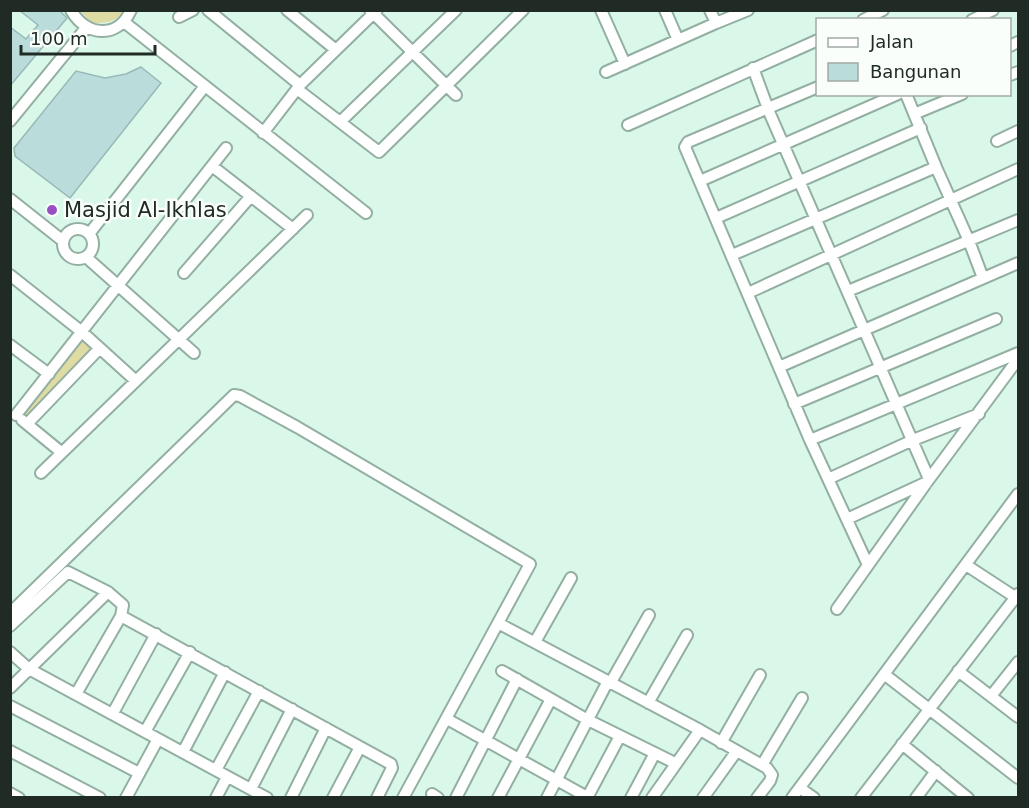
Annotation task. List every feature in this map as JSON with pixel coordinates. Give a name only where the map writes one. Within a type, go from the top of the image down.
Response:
[{"type":"street","points":[[71,10],[77,21],[86,28],[106,31],[124,22],[131,10]]},
{"type":"street","points":[[179,17],[193,10]]},
{"type":"street","points":[[208,10],[340,122],[379,152],[524,10]]},
{"type":"street","points":[[287,10],[336,50]]},
{"type":"street","points":[[340,122],[456,10]]},
{"type":"street","points":[[601,10],[625,64]]},
{"type":"street","points":[[665,10],[678,40]]},
{"type":"street","points":[[710,10],[716,22]]},
{"type":"street","points":[[606,72],[716,22],[748,10]]},
{"type":"street","points":[[870,18],[883,10]]},
{"type":"street","points":[[976,18],[993,10]]},
{"type":"street","points":[[263,133],[299,87],[374,11],[456,95]]},
{"type":"street","points":[[124,22],[366,213]]},
{"type":"street","points":[[10,121],[86,28]]},
{"type":"street","points":[[628,125],[816,41]]},
{"type":"street","points":[[753,68],[768,108],[913,440],[928,480]]},
{"type":"street","points":[[89,234],[205,87]]},
{"type":"street","points":[[816,88],[686,144],[685,147],[810,440],[868,565]]},
{"type":"street","points":[[700,181],[893,96]]},
{"type":"street","points":[[907,96],[983,278]]},
{"type":"street","points":[[914,114],[957,96]]},
{"type":"street","points":[[716,218],[921,128]]},
{"type":"street","points":[[997,141],[1018,131]]},
{"type":"street","points":[[61,452],[13,413],[82,333],[226,147]]},
{"type":"street","points":[[212,166],[293,229]]},
{"type":"street","points":[[732,255],[936,167]]},
{"type":"street","points":[[748,293],[1018,170]]},
{"type":"street","points":[[184,273],[250,196]]},
{"type":"street","points":[[10,199],[63,241]]},
{"type":"street","points":[[41,473],[307,215]]},
{"type":"street","points":[[848,291],[1018,220]]},
{"type":"street","points":[[81,229],[92,238],[92,249],[86,257],[76,260],[64,251],[63,241],[72,230],[81,229]]},
{"type":"street","points":[[86,257],[194,353]]},
{"type":"street","points":[[779,367],[1018,262]]},
{"type":"street","points":[[10,275],[82,333],[136,381]]},
{"type":"street","points":[[795,404],[996,319]]},
{"type":"street","points":[[10,345],[49,374]]},
{"type":"street","points":[[27,424],[99,349]]},
{"type":"street","points":[[810,440],[1018,353]]},
{"type":"street","points":[[837,609],[928,480],[1018,359]]},
{"type":"street","points":[[10,613],[234,395],[240,396],[530,564],[403,798]]},
{"type":"street","points":[[828,479],[979,413]]},
{"type":"street","points":[[848,519],[928,480]]},
{"type":"street","points":[[792,798],[1018,494]]},
{"type":"street","points":[[861,798],[927,709],[1018,597],[966,565]]},
{"type":"street","points":[[10,626],[68,572],[108,592],[123,605],[121,616],[76,694]]},
{"type":"street","points":[[535,642],[571,578]]},
{"type":"street","points":[[10,688],[108,592]]},
{"type":"street","points":[[547,798],[609,682],[649,615]]},
{"type":"street","points":[[121,616],[392,765],[377,798]]},
{"type":"street","points":[[498,623],[767,768],[772,775],[757,798]]},
{"type":"street","points":[[112,713],[156,634]]},
{"type":"street","points":[[648,703],[687,634]]},
{"type":"street","points":[[10,652],[29,669],[146,730],[158,740],[267,798]]},
{"type":"street","points":[[146,730],[190,652]]},
{"type":"street","points":[[991,696],[1018,662]]},
{"type":"street","points":[[502,670],[588,720],[675,763]]},
{"type":"street","points":[[958,671],[1018,717]]},
{"type":"street","points":[[183,752],[225,672]]},
{"type":"street","points":[[884,674],[1018,778]]},
{"type":"street","points":[[721,742],[760,675]]},
{"type":"street","points":[[456,798],[517,679]]},
{"type":"street","points":[[216,770],[259,691]]},
{"type":"street","points":[[498,798],[551,699]]},
{"type":"street","points":[[762,765],[802,699]]},
{"type":"street","points":[[10,706],[139,773]]},
{"type":"street","points":[[251,789],[292,709]]},
{"type":"street","points":[[447,719],[588,797],[620,736]]},
{"type":"street","points":[[291,798],[326,728]]},
{"type":"street","points":[[652,798],[700,730]]},
{"type":"street","points":[[126,798],[158,740]]},
{"type":"street","points":[[902,744],[968,797]]},
{"type":"street","points":[[333,798],[360,747]]},
{"type":"street","points":[[10,751],[100,798]]},
{"type":"street","points":[[703,798],[736,752]]},
{"type":"street","points":[[632,798],[655,753]]},
{"type":"street","points":[[916,798],[936,771]]},
{"type":"street","points":[[216,798],[227,777]]},
{"type":"street","points":[[800,788],[814,798]]},
{"type":"street","points":[[10,793],[19,798]]},
{"type":"shaded area","points":[[81,11],[124,11],[114,20],[91,23]]},
{"type":"shaded area","points":[[82,338],[94,348],[27,418],[22,414]]},
{"type":"building","points":[[19,10],[59,10],[67,18],[10,86],[10,27],[26,39],[38,25]]},
{"type":"building","points":[[141,67],[161,83],[70,198],[15,156],[14,148],[76,71],[105,78],[126,74]]},
{"type":"place","name":"Masjid Al-Ikhlas","points":[[52,210]]}]
